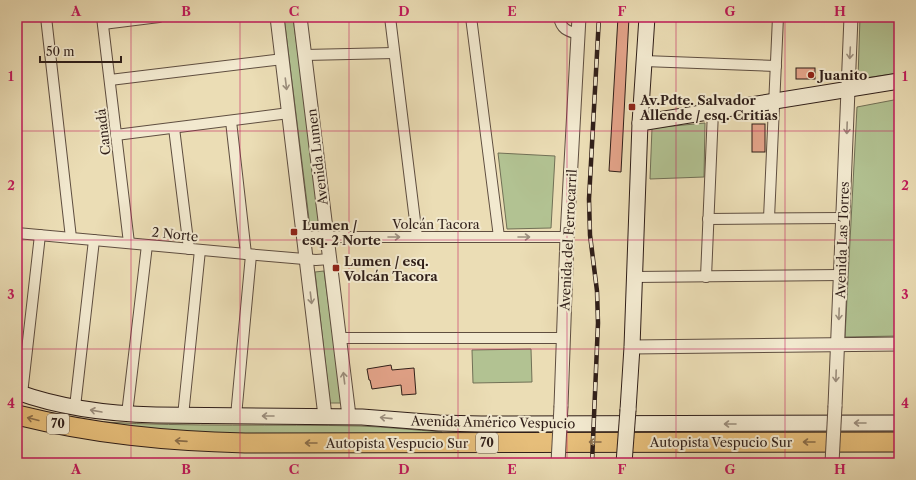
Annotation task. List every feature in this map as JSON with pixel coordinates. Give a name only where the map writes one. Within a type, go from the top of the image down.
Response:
[{"type":"highway","name":"Autopista Vespucio Sur","points":[[17,415],[105,433],[213,442],[899,442]]},
{"type":"main road","points":[[624,463],[632,347],[640,123],[647,17]]},
{"type":"main road","points":[[640,123],[899,81]]},
{"type":"main road","name":"Avenida Américo Vespucio","points":[[20,393],[101,412],[183,416],[349,416],[439,423],[481,424],[899,423]]},
{"type":"street","points":[[46,17],[72,238]]},
{"type":"street","points":[[103,20],[159,17]]},
{"type":"street","name":"Avenida Lumen","points":[[278,17],[325,416]]},
{"type":"street","name":"Avenida Lumen","points":[[300,17],[349,416]]},
{"type":"street","points":[[390,17],[417,237]]},
{"type":"street","points":[[471,17],[499,238]]},
{"type":"street","points":[[559,17],[563,28],[578,34]]},
{"type":"street","name":"Avenida del Ferrocarril","points":[[558,463],[567,238],[579,17]]},
{"type":"street","points":[[769,218],[778,17]]},
{"type":"street","name":"Avenida Las Torres","points":[[832,463],[851,17]]},
{"type":"street","name":"Canadá","points":[[103,20],[129,243]]},
{"type":"street","points":[[305,55],[394,53]]},
{"type":"street","points":[[110,80],[283,59]]},
{"type":"street","points":[[644,60],[776,66]]},
{"type":"street","points":[[706,277],[713,111]]},
{"type":"street","points":[[116,135],[289,113]]},
{"type":"street","points":[[231,121],[248,255],[236,416]]},
{"type":"street","points":[[174,128],[189,249]]},
{"type":"street","points":[[708,219],[843,218]]},
{"type":"street","name":"2 Norte","points":[[17,233],[248,255],[323,260],[330,259]]},
{"type":"street","points":[[20,393],[40,235]]},
{"type":"street","name":"Volcán Tacora","points":[[304,237],[567,238]]},
{"type":"street","points":[[75,407],[94,240]]},
{"type":"street","points":[[127,414],[147,245]]},
{"type":"street","points":[[183,416],[200,250]]},
{"type":"street","points":[[634,277],[840,275]]},
{"type":"street","points":[[340,338],[563,338]]},
{"type":"street","points":[[632,347],[899,344]]},
{"type":"green space","points":[[284,17],[293,17],[321,228],[310,227]]},
{"type":"green space","points":[[860,17],[899,17],[899,73],[858,79]]},
{"type":"green space","points":[[899,99],[898,336],[845,337],[857,107]]},
{"type":"green space","points":[[705,123],[704,177],[650,179],[652,128]]},
{"type":"green space","points":[[498,153],[555,156],[551,228],[507,229]]},
{"type":"green space","points":[[324,271],[342,403],[330,403],[315,272]]},
{"type":"green space","points":[[531,349],[532,382],[473,383],[472,350]]},
{"type":"green space","points":[[104,422],[360,426],[442,432],[442,436],[271,438],[104,426]]},
{"type":"building","points":[[618,17],[629,17],[621,172],[609,171]]},
{"type":"building","points":[[796,68],[815,68],[815,79],[796,79]]},
{"type":"building","points":[[752,124],[765,124],[765,152],[752,152]]},
{"type":"building","points":[[391,365],[392,370],[414,368],[416,394],[402,395],[401,385],[372,389],[367,369]]},
{"type":"railway","points":[[592,463],[598,323],[597,291],[590,235],[589,199],[599,17]]},
{"type":"place","name":"Juanito","points":[[811,75]]},
{"type":"place","name":"Av.Pdte. Salvador Allende / esq. Critias","points":[[632,107]]},
{"type":"place","name":"Lumen / esq. 2 Norte","points":[[294,232]]},
{"type":"place","name":"Lumen / esq. Volcán Tacora","points":[[336,268]]}]
